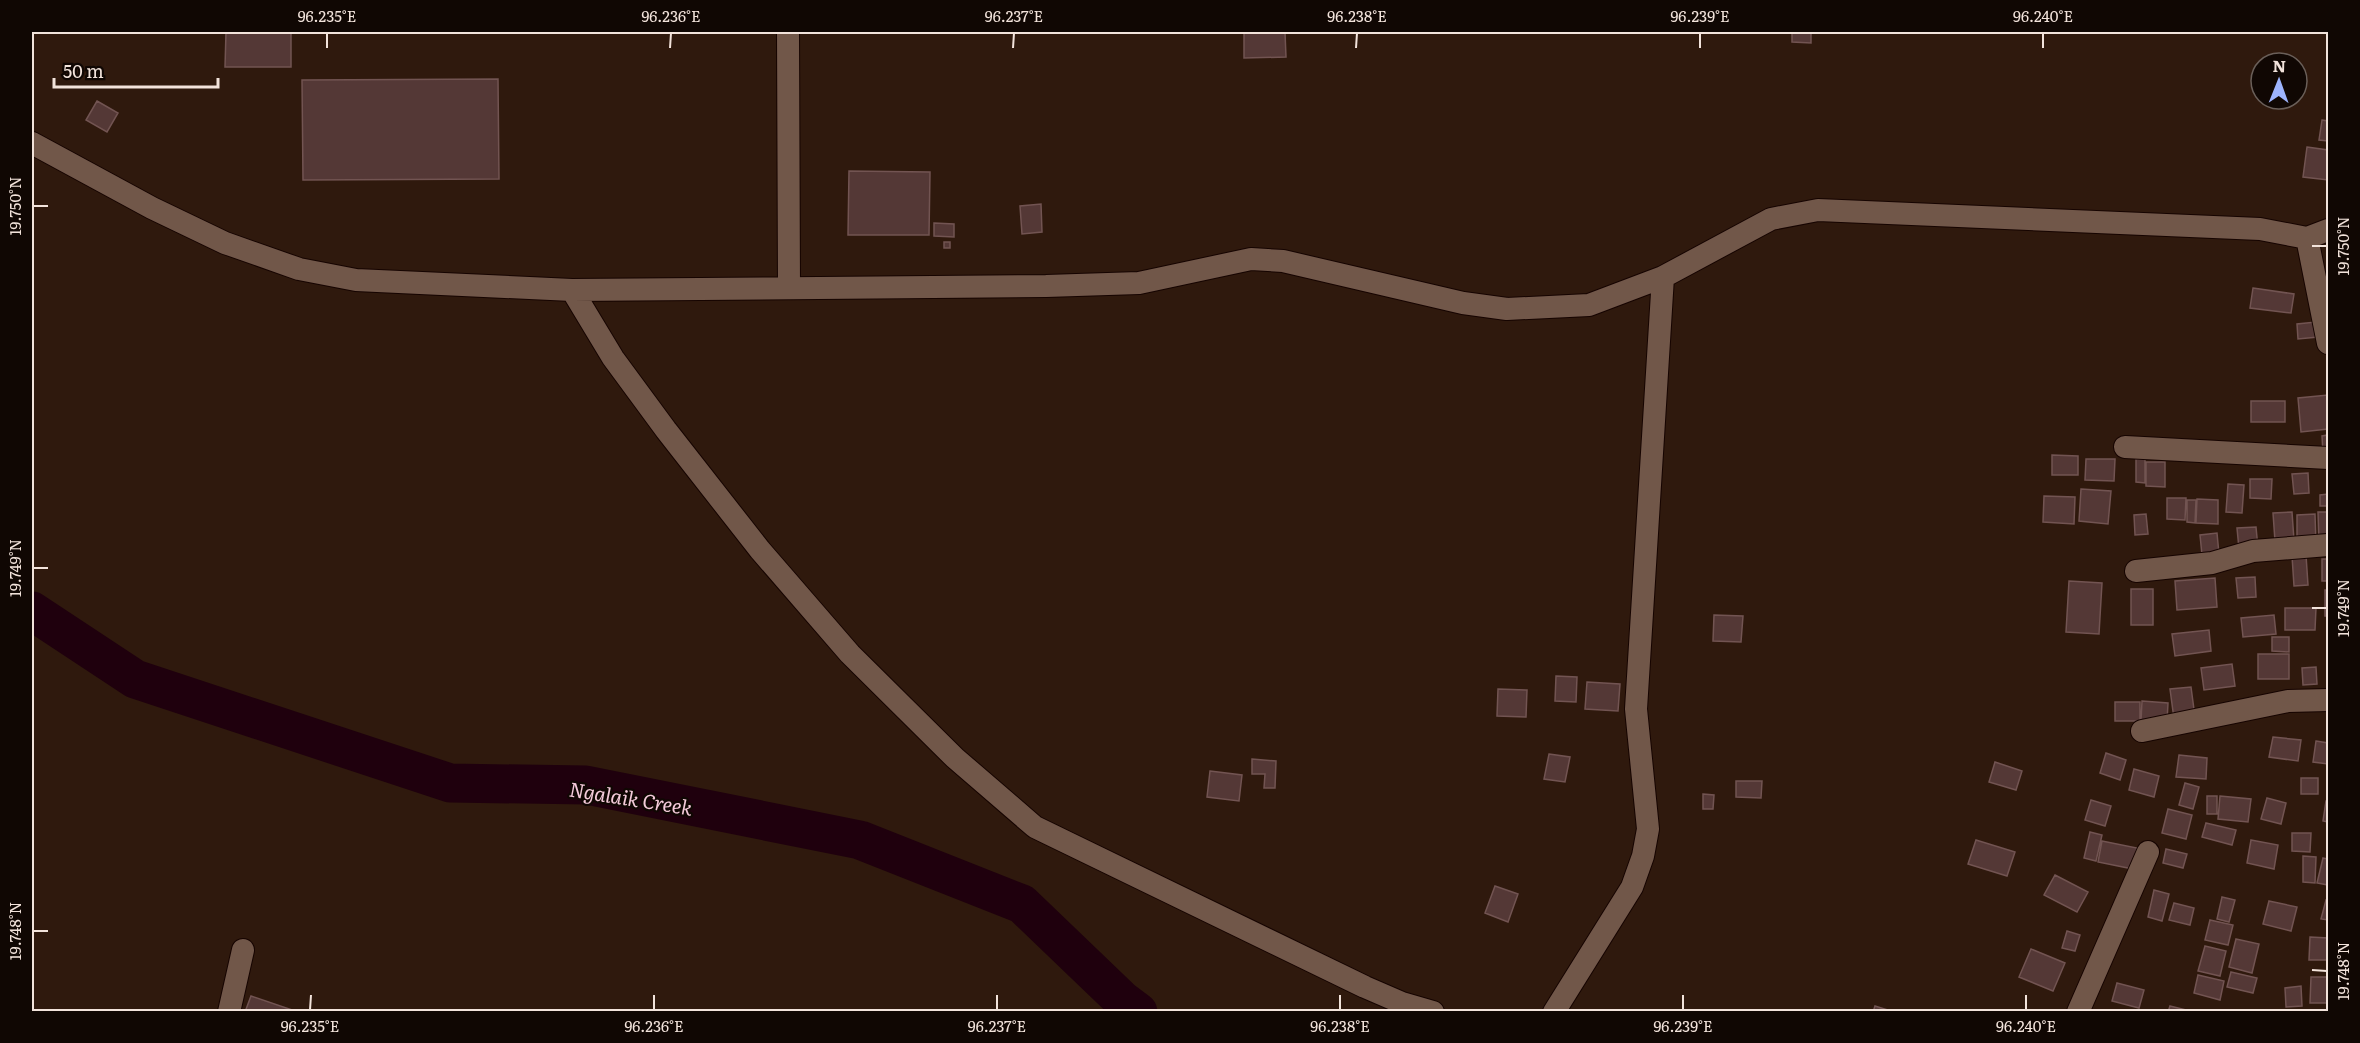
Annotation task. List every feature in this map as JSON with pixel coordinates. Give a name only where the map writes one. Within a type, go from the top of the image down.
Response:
[{"type":"street","points":[[788,32],[789,288]]},
{"type":"street","points":[[32,144],[152,208],[225,243],[299,269],[356,280],[572,290],[1046,286],[1139,283],[1251,259],[1283,261],[1463,303],[1507,309],[1589,305],[1663,277],[1771,219],[1818,210],[2260,229],[2307,238],[2328,230]]},
{"type":"street","points":[[2307,238],[2328,343]]},
{"type":"street","points":[[1554,1011],[1632,887],[1643,856],[1647,829],[1636,709],[1663,277]]},
{"type":"street","points":[[572,290],[620,367],[767,559],[858,662],[955,758],[1035,827],[1365,987],[1402,1003],[1433,1011]]},
{"type":"street","points":[[2125,447],[2328,458]]},
{"type":"street","points":[[2136,571],[2212,563],[2253,552],[2328,545]]},
{"type":"street","points":[[2142,731],[2288,701],[2328,700]]},
{"type":"street","points":[[2078,1011],[2148,852]]},
{"type":"street","points":[[229,1011],[243,950]]},
{"type":"building","points":[[226,32],[291,32],[291,67],[225,67]]},
{"type":"building","points":[[1244,32],[1285,32],[1286,57],[1244,58]]},
{"type":"building","points":[[1792,32],[1811,32],[1811,43],[1792,42]]},
{"type":"building","points":[[498,79],[499,179],[303,180],[302,80]]},
{"type":"building","points":[[97,101],[118,113],[107,132],[86,120]]},
{"type":"building","points":[[2322,120],[2328,121],[2328,141],[2319,140]]},
{"type":"building","points":[[2307,147],[2328,150],[2328,180],[2303,177]]},
{"type":"building","points":[[849,171],[930,172],[929,235],[848,235]]},
{"type":"building","points":[[1041,204],[1042,232],[1022,234],[1020,206]]},
{"type":"building","points":[[934,223],[954,224],[954,237],[934,236]]},
{"type":"building","points":[[944,242],[950,242],[950,248],[944,248]]},
{"type":"building","points":[[2253,288],[2294,294],[2291,313],[2250,308]]},
{"type":"building","points":[[2316,322],[2318,337],[2298,339],[2297,324]]},
{"type":"building","points":[[2328,395],[2328,429],[2301,432],[2298,398]]},
{"type":"building","points":[[2251,401],[2285,401],[2285,422],[2251,422]]},
{"type":"building","points":[[2328,435],[2328,453],[2323,454],[2322,436]]},
{"type":"building","points":[[2052,455],[2078,456],[2078,475],[2052,475]]},
{"type":"building","points":[[2086,459],[2115,459],[2114,481],[2085,480]]},
{"type":"building","points":[[2136,459],[2145,459],[2145,483],[2136,482]]},
{"type":"building","points":[[2146,462],[2165,462],[2165,487],[2146,486]]},
{"type":"building","points":[[2308,473],[2309,493],[2294,494],[2292,474]]},
{"type":"building","points":[[2250,479],[2272,479],[2271,499],[2250,498]]},
{"type":"building","points":[[2228,484],[2244,485],[2242,513],[2226,512]]},
{"type":"building","points":[[2081,489],[2111,491],[2108,524],[2079,521]]},
{"type":"building","points":[[2328,494],[2328,506],[2320,506],[2320,495]]},
{"type":"building","points":[[2044,496],[2075,497],[2074,524],[2043,522]]},
{"type":"building","points":[[2167,498],[2186,498],[2185,520],[2167,519]]},
{"type":"building","points":[[2197,499],[2218,500],[2218,524],[2196,523]]},
{"type":"building","points":[[2187,500],[2196,500],[2195,523],[2187,522]]},
{"type":"building","points":[[2292,512],[2294,540],[2275,541],[2273,513]]},
{"type":"building","points":[[2318,512],[2328,512],[2328,544],[2319,544]]},
{"type":"building","points":[[2146,514],[2148,534],[2135,535],[2134,515]]},
{"type":"building","points":[[2315,514],[2316,545],[2297,545],[2297,515]]},
{"type":"building","points":[[2256,527],[2258,548],[2239,549],[2237,528]]},
{"type":"building","points":[[2217,533],[2219,554],[2202,555],[2200,535]]},
{"type":"building","points":[[2306,555],[2308,585],[2294,586],[2292,556]]},
{"type":"building","points":[[2322,559],[2328,559],[2328,581],[2322,581]]},
{"type":"building","points":[[2255,577],[2256,597],[2238,598],[2236,578]]},
{"type":"building","points":[[2215,578],[2217,607],[2177,610],[2175,581]]},
{"type":"building","points":[[2069,581],[2102,583],[2099,634],[2066,632]]},
{"type":"building","points":[[2131,589],[2153,589],[2153,625],[2131,625]]},
{"type":"building","points":[[2325,590],[2328,590],[2328,616],[2325,616]]},
{"type":"building","points":[[2285,608],[2316,608],[2315,630],[2285,630]]},
{"type":"building","points":[[1714,615],[1743,616],[1741,642],[1713,641]]},
{"type":"building","points":[[2274,615],[2276,634],[2243,637],[2241,618]]},
{"type":"building","points":[[2209,630],[2211,651],[2175,656],[2172,634]]},
{"type":"building","points":[[2272,637],[2289,637],[2289,652],[2272,651]]},
{"type":"building","points":[[2258,654],[2289,654],[2289,679],[2258,679]]},
{"type":"building","points":[[2232,664],[2235,686],[2204,690],[2201,668]]},
{"type":"building","points":[[2316,667],[2317,684],[2303,685],[2302,668]]},
{"type":"building","points":[[1556,676],[1577,677],[1576,702],[1555,701]]},
{"type":"building","points":[[1587,682],[1620,684],[1618,711],[1585,709]]},
{"type":"building","points":[[2191,687],[2195,717],[2174,719],[2170,689]]},
{"type":"building","points":[[1498,689],[1527,690],[1526,717],[1497,716]]},
{"type":"building","points":[[2142,701],[2168,703],[2167,722],[2141,721]]},
{"type":"building","points":[[2115,702],[2140,702],[2140,721],[2115,721]]},
{"type":"building","points":[[2273,737],[2301,740],[2298,761],[2269,757]]},
{"type":"building","points":[[2316,741],[2328,743],[2328,764],[2313,762]]},
{"type":"building","points":[[2106,753],[2126,760],[2120,780],[2100,773]]},
{"type":"building","points":[[1549,754],[1570,757],[1565,782],[1544,779]]},
{"type":"building","points":[[2179,755],[2207,758],[2206,779],[2176,777]]},
{"type":"building","points":[[1252,759],[1276,761],[1275,788],[1264,788],[1265,774],[1252,774]]},
{"type":"building","points":[[1995,762],[2022,771],[2016,790],[1989,782]]},
{"type":"building","points":[[2134,769],[2159,776],[2154,797],[2129,790]]},
{"type":"building","points":[[1210,771],[1242,775],[1239,801],[1207,797]]},
{"type":"building","points":[[2301,778],[2318,778],[2318,794],[2301,794]]},
{"type":"building","points":[[1736,781],[1762,781],[1761,798],[1736,797]]},
{"type":"building","points":[[2185,783],[2199,787],[2193,809],[2179,805]]},
{"type":"building","points":[[1703,794],[1714,795],[1713,809],[1703,809]]},
{"type":"building","points":[[2207,796],[2217,796],[2217,814],[2207,814]]},
{"type":"building","points":[[2220,796],[2251,799],[2248,822],[2218,819]]},
{"type":"building","points":[[2267,798],[2286,803],[2281,824],[2261,819]]},
{"type":"building","points":[[2091,800],[2111,806],[2105,826],[2085,820]]},
{"type":"building","points":[[2326,801],[2328,801],[2328,822],[2323,821]]},
{"type":"building","points":[[2168,809],[2192,815],[2186,839],[2162,833]]},
{"type":"building","points":[[2206,823],[2236,830],[2232,845],[2202,837]]},
{"type":"building","points":[[2090,832],[2102,835],[2096,861],[2084,858]]},
{"type":"building","points":[[2292,833],[2311,833],[2310,852],[2292,851]]},
{"type":"building","points":[[1976,840],[2015,852],[2007,876],[1968,864]]},
{"type":"building","points":[[2251,840],[2278,845],[2274,869],[2247,863]]},
{"type":"building","points":[[2102,841],[2137,848],[2133,869],[2098,862]]},
{"type":"building","points":[[2166,849],[2187,854],[2183,868],[2163,863]]},
{"type":"building","points":[[2303,856],[2316,857],[2315,883],[2303,882]]},
{"type":"building","points":[[2323,858],[2328,859],[2328,885],[2317,883]]},
{"type":"building","points":[[2055,875],[2088,892],[2077,912],[2044,895]]},
{"type":"building","points":[[1495,886],[1518,894],[1508,922],[1485,913]]},
{"type":"building","points":[[2154,890],[2169,894],[2162,921],[2148,917]]},
{"type":"building","points":[[2222,897],[2235,900],[2229,922],[2217,919]]},
{"type":"building","points":[[2326,900],[2328,901],[2328,920],[2321,919]]},
{"type":"building","points":[[2269,901],[2297,907],[2291,931],[2263,924]]},
{"type":"building","points":[[2174,903],[2194,908],[2190,925],[2169,920]]},
{"type":"building","points":[[2210,920],[2233,925],[2228,945],[2205,940]]},
{"type":"building","points":[[2067,931],[2080,935],[2075,951],[2062,948]]},
{"type":"building","points":[[2310,937],[2328,938],[2328,960],[2309,960]]},
{"type":"building","points":[[2236,939],[2259,944],[2252,973],[2229,967]]},
{"type":"building","points":[[2205,946],[2226,951],[2220,976],[2198,971]]},
{"type":"building","points":[[2031,949],[2065,963],[2053,991],[2019,977]]},
{"type":"building","points":[[2231,972],[2257,978],[2253,993],[2227,987]]},
{"type":"building","points":[[2198,975],[2224,981],[2220,1000],[2194,993]]},
{"type":"building","points":[[2311,977],[2328,977],[2328,1003],[2310,1003]]},
{"type":"building","points":[[2117,983],[2144,990],[2139,1008],[2112,1001]]},
{"type":"building","points":[[2301,986],[2302,1006],[2286,1007],[2285,988]]},
{"type":"building","points":[[251,996],[298,1012],[245,1012]]},
{"type":"building","points":[[1875,1006],[1894,1012],[1873,1012]]},
{"type":"building","points":[[2170,1006],[2194,1012],[2168,1012]]},
{"type":"waterway","name":"Ngalaik Creek","points":[[32,611],[135,679],[450,783],[586,785],[860,840],[1022,904],[1122,1000],[1138,1012]]}]
